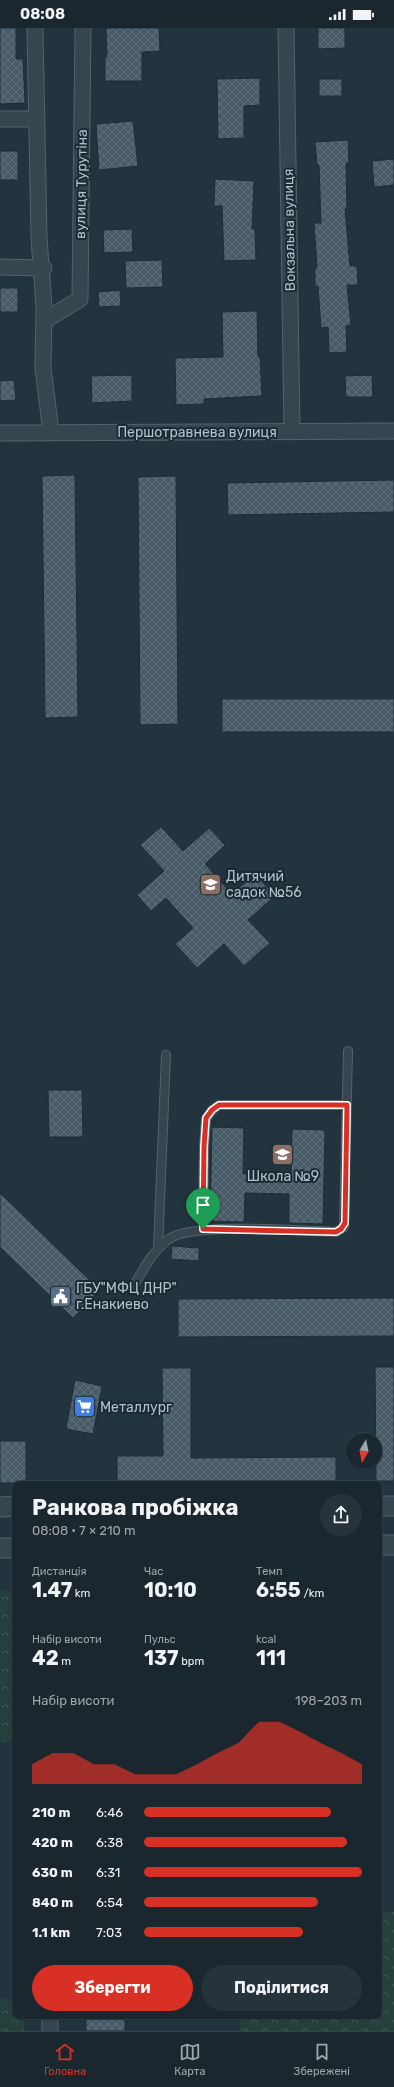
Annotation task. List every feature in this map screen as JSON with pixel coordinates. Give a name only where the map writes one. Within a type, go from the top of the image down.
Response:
[{"type":"street","points":[[35,28],[36,119],[44,320],[43,368],[51,432]]},
{"type":"street","name":"вулиця Турутіна","points":[[44,320],[80,299],[83,28]]},
{"type":"street","name":"Вокзальна вулиця","points":[[286,28],[292,432]]},
{"type":"street","points":[[0,119],[36,119]]},
{"type":"street","points":[[0,267],[42,268]]},
{"type":"street","name":"Першотравнева вулиця","points":[[0,433],[394,431]]},
{"type":"street","points":[[0,1507],[12,1506]]},
{"type":"street","points":[[382,1506],[394,1506]]},
{"type":"street","points":[[382,1545],[394,1544]]},
{"type":"street","points":[[0,1548],[12,1548]]},
{"type":"street","points":[[50,2019],[50,2031]]},
{"type":"lane","points":[[134,1285],[158,1248],[170,1238],[203,1229],[336,1232],[341,1229],[345,1223],[348,1051]]},
{"type":"lane","points":[[158,1248],[166,1055]]},
{"type":"lane","points":[[203,1229],[204,1147],[206,1118],[212,1110],[219,1105],[347,1105]]},
{"type":"green space","points":[[0,1590],[12,1590],[12,1741],[0,1742]]},
{"type":"green space","points":[[382,1912],[394,1912],[394,2031],[240,2031],[240,2019],[382,2019]]},
{"type":"green space","points":[[0,1999],[12,1999],[12,2019],[24,2019],[24,2031],[0,2031]]},
{"type":"building","points":[[0,28],[16,28],[16,59],[23,59],[25,103],[0,104]]},
{"type":"building","points":[[106,28],[159,28],[160,51],[142,52],[142,81],[105,81],[105,57],[107,57]]},
{"type":"building","points":[[318,28],[345,28],[345,48],[318,49]]},
{"type":"building","points":[[260,78],[260,105],[244,106],[244,138],[218,139],[217,79]]},
{"type":"building","points":[[319,79],[342,79],[342,96],[319,96]]},
{"type":"building","points":[[133,121],[138,166],[99,170],[96,124]]},
{"type":"building","points":[[348,140],[349,163],[346,163],[347,209],[345,209],[350,266],[357,266],[358,285],[347,285],[351,325],[346,326],[347,352],[329,353],[328,327],[321,328],[318,286],[315,287],[315,268],[317,267],[314,223],[321,223],[319,165],[317,165],[315,142]]},
{"type":"building","points":[[0,151],[18,151],[18,180],[0,180]]},
{"type":"building","points":[[394,159],[394,185],[374,187],[372,161]]},
{"type":"building","points":[[215,179],[254,181],[252,229],[255,229],[256,260],[224,261],[222,206],[214,206]]},
{"type":"building","points":[[132,229],[133,252],[104,253],[103,230]]},
{"type":"building","points":[[162,260],[163,287],[126,288],[125,261]]},
{"type":"building","points":[[0,288],[18,288],[18,312],[0,312]]},
{"type":"building","points":[[120,290],[121,306],[99,307],[98,292]]},
{"type":"building","points":[[257,311],[258,357],[260,357],[262,396],[204,399],[204,404],[176,405],[175,358],[223,357],[222,312]]},
{"type":"building","points":[[132,375],[132,401],[92,403],[91,376]]},
{"type":"building","points":[[372,375],[373,397],[346,397],[345,376]]},
{"type":"building","points":[[14,380],[16,400],[0,401],[0,381]]},
{"type":"building","points":[[75,475],[78,717],[45,718],[42,476]]},
{"type":"building","points":[[176,476],[178,724],[140,725],[138,477]]},
{"type":"building","points":[[394,480],[394,512],[228,515],[227,483]]},
{"type":"building","points":[[222,699],[394,699],[394,732],[222,732]]},
{"type":"building","points":[[161,827],[183,851],[209,828],[225,845],[205,864],[232,894],[255,874],[275,896],[248,920],[270,943],[244,966],[224,944],[197,968],[175,944],[193,928],[166,898],[151,911],[137,895],[164,871],[140,845]]},
{"type":"building","points":[[48,1090],[82,1090],[83,1137],[49,1137]]},
{"type":"building","points":[[212,1127],[244,1128],[243,1174],[291,1174],[292,1129],[325,1130],[323,1224],[289,1223],[289,1194],[245,1193],[244,1222],[210,1221]]},
{"type":"building","points":[[0,1193],[100,1290],[73,1318],[0,1247]]},
{"type":"building","points":[[172,1246],[199,1248],[199,1261],[171,1259]]},
{"type":"building","points":[[394,1298],[394,1336],[178,1337],[178,1299]]},
{"type":"building","points":[[375,1367],[394,1367],[394,1481],[376,1481],[376,1469],[382,1469],[382,1433],[376,1433]]},
{"type":"building","points":[[162,1368],[191,1368],[191,1458],[336,1457],[336,1481],[117,1481],[117,1456],[163,1456]]},
{"type":"building","name":"Металлург","points":[[75,1380],[102,1386],[93,1434],[66,1429]]},
{"type":"building","points":[[0,1441],[26,1441],[26,1481],[0,1483]]},
{"type":"building","points":[[86,2019],[125,2019],[125,2031],[86,2031]]},
{"type":"place","name":"Дитячий садок №56","points":[[211,884]]},
{"type":"place","name":"Школа №9","points":[[283,1154]]},
{"type":"place","name":"ГБУ\"МФЦ ДНР\" г.Енакиево","points":[[61,1296]]},
{"type":"place","name":"Металлург","points":[[84,1407]]},
{"type":"route","points":[[219,1105],[347,1105],[344,1227],[336,1232],[203,1229],[204,1147],[206,1118],[212,1110],[219,1105]]}]
